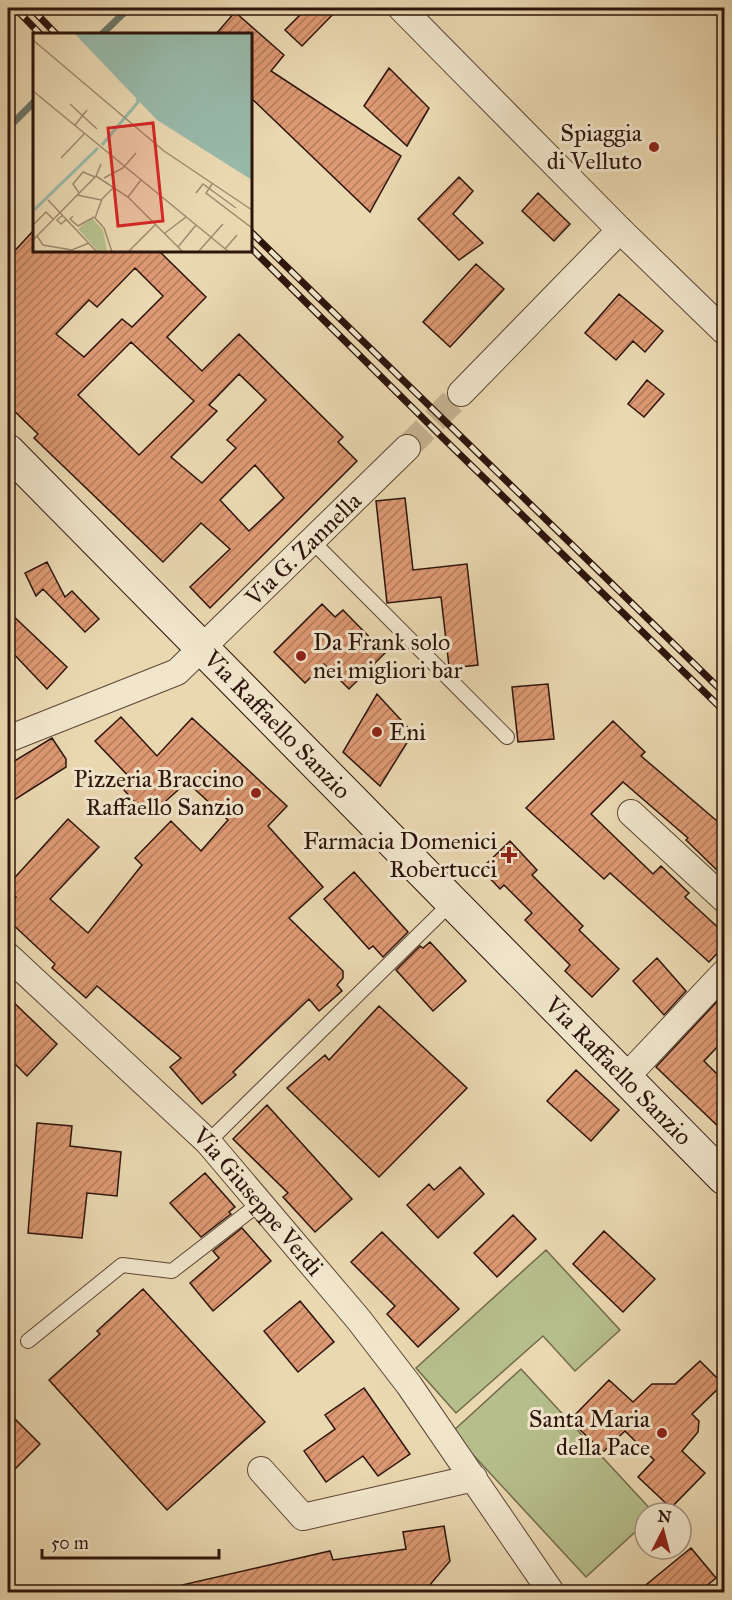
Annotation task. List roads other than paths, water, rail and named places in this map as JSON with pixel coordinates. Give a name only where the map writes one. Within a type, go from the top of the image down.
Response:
[{"type":"main road","name":"Via Raffaello Sanzio","points":[[8,451],[202,651],[626,1077],[720,1165]]},
{"type":"street","points":[[401,8],[620,230],[724,331]]},
{"type":"street","points":[[461,393],[620,230]]},
{"type":"street","name":"Via G. Zannella","points":[[8,739],[177,672],[202,651],[407,448]]},
{"type":"street","points":[[632,813],[724,899]]},
{"type":"street","name":"Via Giuseppe Verdi","points":[[8,956],[208,1142],[359,1320],[474,1478],[552,1593]]},
{"type":"street","points":[[626,1077],[724,974]]},
{"type":"street","points":[[261,1470],[303,1517],[474,1478]]},
{"type":"lane","points":[[313,542],[507,737]]},
{"type":"lane","points":[[208,1142],[452,902]]},
{"type":"lane","points":[[28,1341],[122,1265],[172,1271],[260,1203]]},
{"type":"waterway","points":[[103,33],[129,8]]},
{"type":"waterway","points":[[8,128],[33,103]]},
{"type":"tunnel","points":[[407,448],[461,393]]},
{"type":"railway","points":[[15,8],[39,33]]},
{"type":"railway","points":[[31,8],[55,33]]},
{"type":"railway","points":[[252,233],[724,693]]},
{"type":"railway","points":[[252,249],[724,711]]},
{"type":"place","name":"Spiaggia di Velluto","points":[[654,147]]},
{"type":"place","name":"Da Frank solo nei migliori bar","points":[[301,656]]},
{"type":"place","name":"Eni","points":[[377,732]]},
{"type":"place","name":"Pizzeria Braccino Raffaello Sanzio","points":[[256,793]]},
{"type":"place","name":"Farmacia Domenici Robertucci","points":[[509,855]]},
{"type":"place","name":"Santa Maria della Pace","points":[[662,1433]]}]
